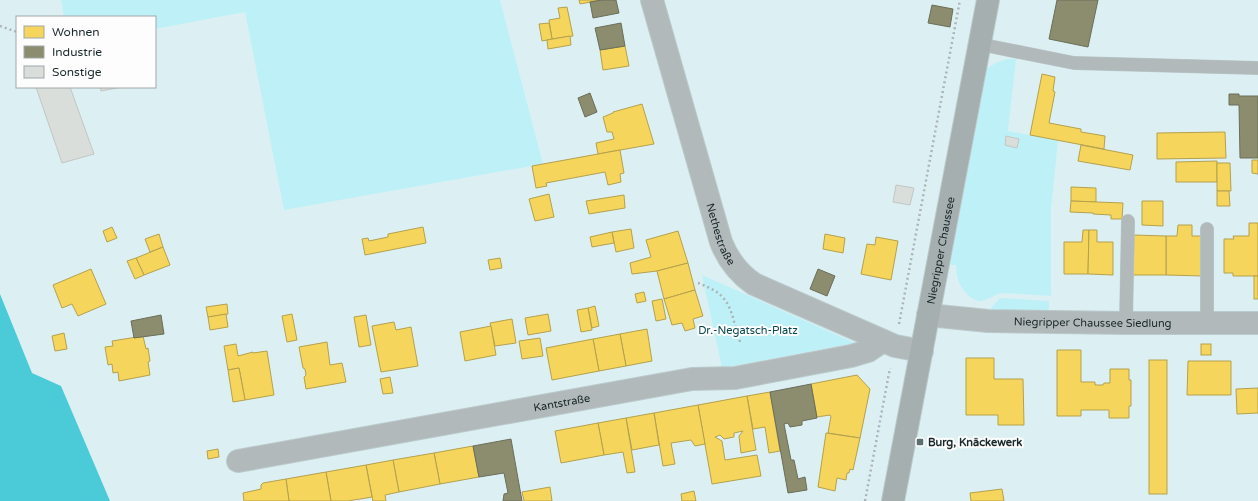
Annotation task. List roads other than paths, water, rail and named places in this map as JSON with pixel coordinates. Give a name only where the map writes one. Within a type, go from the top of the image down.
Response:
[{"type":"main road","name":"Niegripper Chaussee","points":[[893,501],[988,0]]},
{"type":"street","name":"Nethestraße","points":[[652,0],[721,242],[730,261],[743,277],[754,284],[889,343],[922,351]]},
{"type":"street","name":"Niegripper Chaussee Siedlung","points":[[928,315],[988,321],[1258,324]]},
{"type":"street","name":"Kantstraße","points":[[238,461],[692,379],[735,378],[851,356],[889,343]]},
{"type":"lane","points":[[979,44],[1074,64],[1258,68]]},
{"type":"lane","points":[[1126,323],[1128,220]]},
{"type":"lane","points":[[1207,229],[1207,323]]},
{"type":"water","points":[[0,294],[32,373],[61,386],[110,501],[0,501]]},
{"type":"place","name":"Burg, Knäckewerk","points":[[920,442]]},
{"type":"park label","name":"Dr.-Negatsch-Platz","points":[[748,330]]}]
